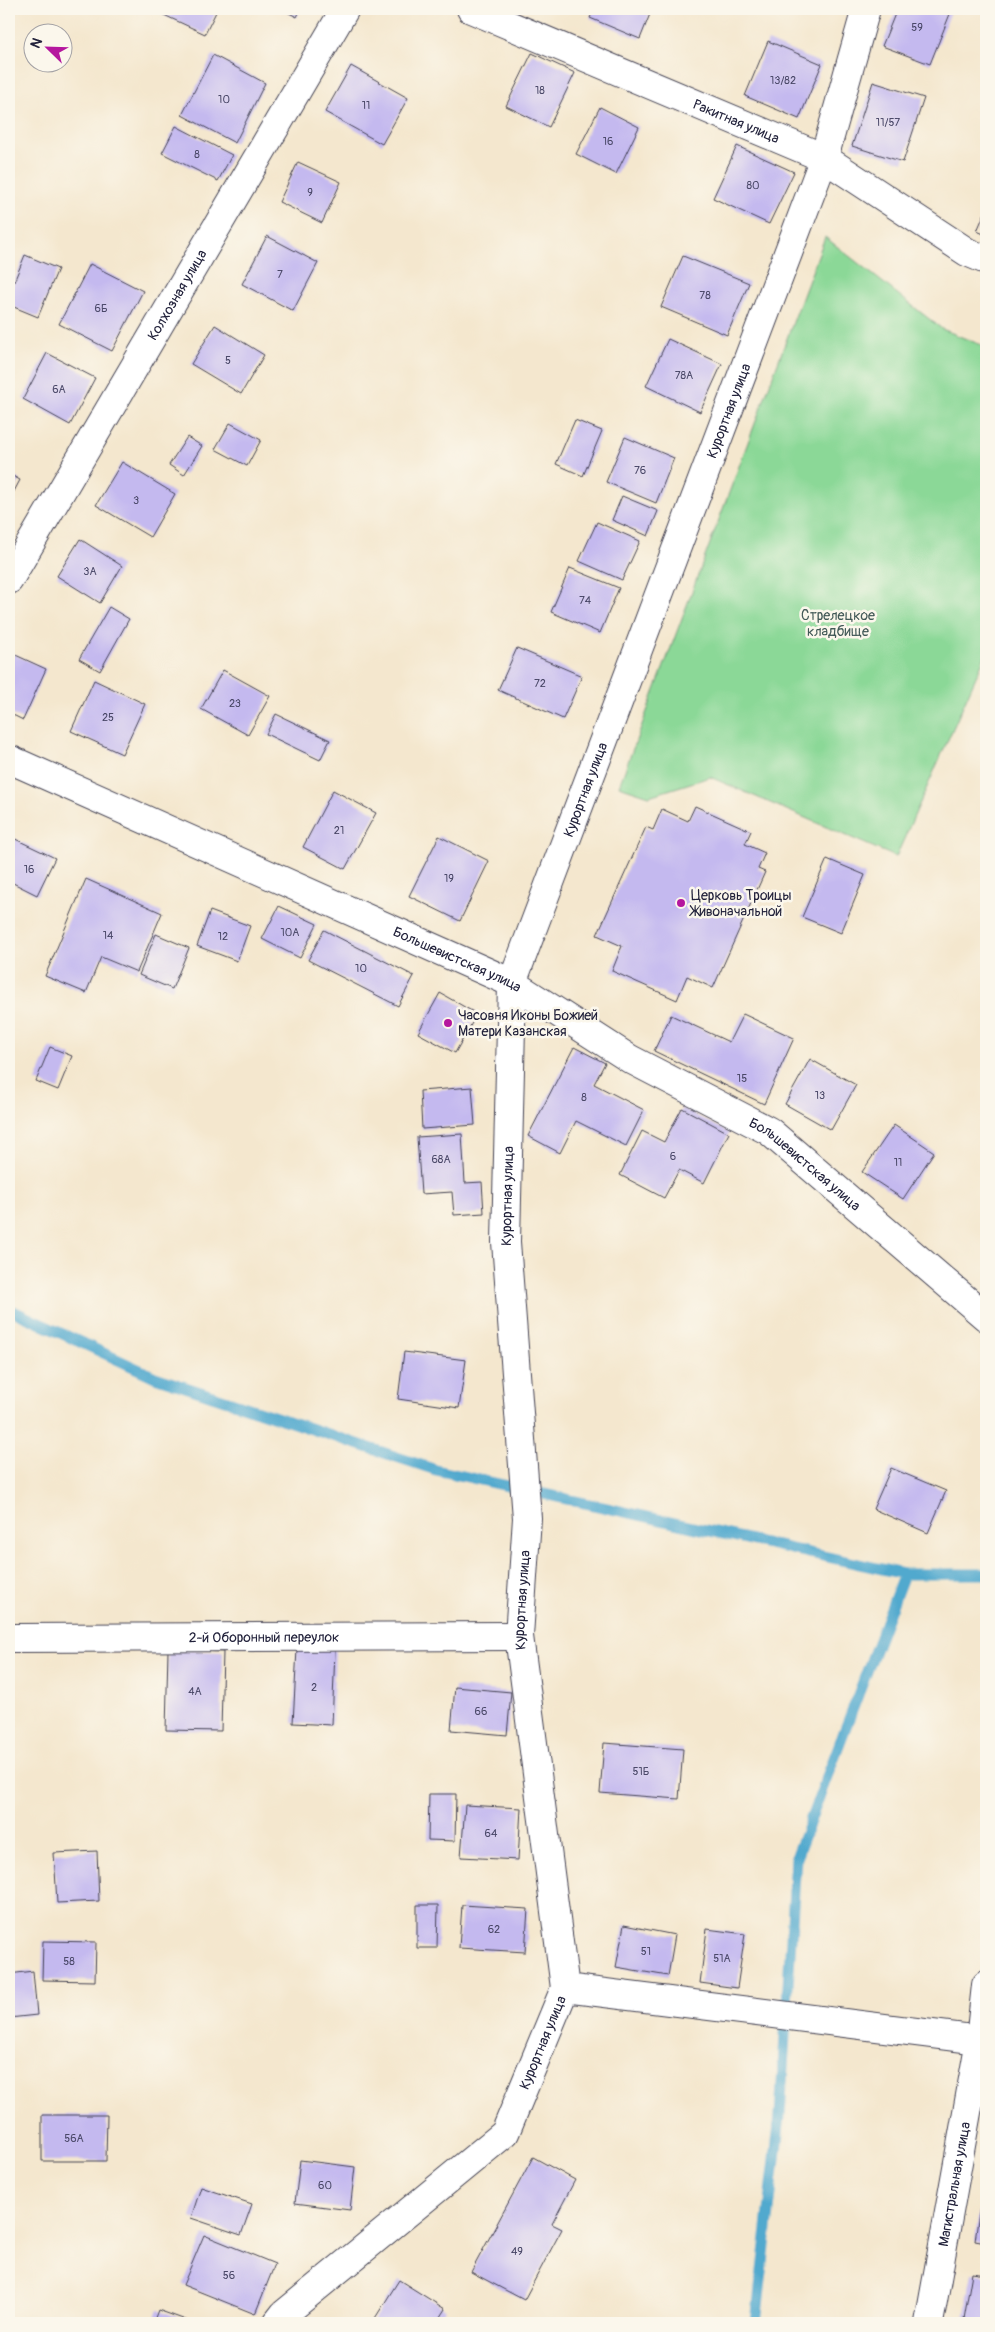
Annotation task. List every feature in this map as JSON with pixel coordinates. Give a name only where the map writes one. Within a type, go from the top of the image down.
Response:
[{"type":"street","name":"Колхозная улица","points":[[9,580],[345,9]]},
{"type":"street","name":"Ракитная улица","points":[[471,9],[824,158],[967,252],[986,260]]},
{"type":"street","name":"Курортная улица","points":[[277,2323],[284,2314],[505,2133],[565,1988],[519,1636],[527,1518],[506,1242],[512,983],[824,158],[866,9]]},
{"type":"street","name":"Большевистская улица","points":[[9,759],[512,983],[630,1059],[769,1132],[986,1317]]},
{"type":"street","name":"2-й Оборонный переулок","points":[[9,1638],[519,1636]]},
{"type":"street","name":"Магистральная улица","points":[[929,2323],[980,2040],[986,1985]]},
{"type":"street","points":[[565,1988],[980,2040]]},
{"type":"green space","name":"Стрелецкое кладбище","points":[[825,237],[942,329],[986,347],[986,654],[896,857],[710,777],[649,796],[619,786]]},
{"type":"building","points":[[151,9],[214,9],[217,10],[205,34]]},
{"type":"building","points":[[281,9],[301,9],[297,17]]},
{"type":"building","points":[[594,9],[652,9],[640,39],[590,18]]},
{"type":"building","points":[[897,9],[952,9],[930,64],[882,46]]},
{"type":"building","points":[[768,41],[822,64],[799,119],[745,96]]},
{"type":"building","points":[[532,53],[575,73],[549,127],[506,106]]},
{"type":"building","points":[[213,55],[265,83],[235,143],[182,115]]},
{"type":"building","points":[[351,66],[408,98],[382,144],[325,112]]},
{"type":"building","points":[[873,82],[924,98],[903,162],[852,146]]},
{"type":"building","points":[[600,107],[639,127],[616,174],[576,154]]},
{"type":"building","points":[[176,126],[232,155],[218,181],[162,153]]},
{"type":"building","points":[[737,146],[794,172],[769,224],[713,198]]},
{"type":"building","points":[[298,162],[341,182],[322,223],[279,202]]},
{"type":"building","points":[[986,210],[986,235],[977,231]]},
{"type":"building","points":[[267,236],[318,263],[293,311],[242,284]]},
{"type":"building","points":[[25,255],[58,269],[38,317],[9,305],[9,294]]},
{"type":"building","points":[[683,256],[749,283],[727,335],[661,307]]},
{"type":"building","points":[[90,264],[143,291],[112,351],[59,324]]},
{"type":"building","points":[[215,325],[264,355],[241,394],[191,364]]},
{"type":"building","points":[[668,339],[722,364],[700,412],[646,386]]},
{"type":"building","points":[[47,353],[95,378],[70,425],[23,399]]},
{"type":"building","points":[[575,420],[602,431],[583,476],[556,464]]},
{"type":"building","points":[[230,423],[261,440],[247,466],[215,449]]},
{"type":"building","points":[[187,437],[202,446],[184,475],[169,465]]},
{"type":"building","points":[[625,437],[674,458],[656,503],[606,482]]},
{"type":"building","points":[[122,462],[175,494],[150,537],[96,505]]},
{"type":"building","points":[[9,474],[20,480],[9,501]]},
{"type":"building","points":[[622,496],[658,511],[648,536],[612,520]]},
{"type":"building","points":[[597,522],[640,541],[622,580],[579,561]]},
{"type":"building","points":[[80,539],[122,566],[100,603],[57,576]]},
{"type":"building","points":[[570,568],[619,588],[600,633],[551,612]]},
{"type":"building","points":[[109,607],[129,619],[100,671],[79,659]]},
{"type":"building","points":[[517,648],[582,676],[563,719],[498,690]]},
{"type":"building","points":[[9,652],[46,669],[23,720],[9,713]]},
{"type":"building","points":[[223,670],[270,696],[248,735],[201,709]]},
{"type":"building","points":[[94,680],[145,704],[122,754],[71,731]]},
{"type":"building","points":[[276,714],[330,740],[320,760],[266,734]]},
{"type":"building","points":[[333,790],[376,813],[345,869],[303,847]]},
{"type":"building","name":"Церковь Троицы Живоначальной","points":[[695,806],[751,831],[745,844],[765,853],[758,869],[765,872],[713,988],[687,976],[677,1000],[612,971],[622,946],[597,935],[646,827],[653,830],[662,809],[688,821]]},
{"type":"building","points":[[439,836],[489,861],[460,921],[409,896]]},
{"type":"building","points":[[11,837],[55,858],[37,895],[9,881],[9,842]]},
{"type":"building","points":[[827,859],[865,875],[841,933],[802,917]]},
{"type":"building","points":[[86,879],[162,913],[137,972],[101,957],[86,993],[45,976]]},
{"type":"building","points":[[279,906],[317,924],[300,958],[262,939]]},
{"type":"building","points":[[210,911],[250,926],[237,961],[197,946]]},
{"type":"building","points":[[324,930],[414,976],[398,1006],[308,960]]},
{"type":"building","points":[[156,934],[189,948],[172,989],[139,975]]},
{"type":"building","name":"Часовня Иконы Божией Матери Казанская","points":[[440,993],[477,1014],[455,1053],[418,1033]]},
{"type":"building","points":[[743,1014],[794,1038],[764,1104],[654,1051],[671,1015],[729,1042]]},
{"type":"building","points":[[50,1047],[72,1056],[58,1090],[36,1081]]},
{"type":"building","points":[[574,1047],[605,1063],[594,1084],[644,1110],[626,1146],[576,1121],[560,1153],[528,1136]]},
{"type":"building","points":[[810,1059],[856,1085],[831,1130],[785,1104]]},
{"type":"building","points":[[472,1087],[475,1125],[422,1129],[420,1091]]},
{"type":"building","points":[[682,1108],[729,1133],[704,1183],[679,1170],[664,1198],[620,1175],[642,1131],[664,1142]]},
{"type":"building","points":[[894,1125],[934,1152],[903,1199],[862,1172]]},
{"type":"building","points":[[462,1134],[465,1183],[482,1182],[484,1213],[454,1215],[452,1192],[421,1194],[417,1137]]},
{"type":"building","points":[[404,1352],[466,1360],[459,1408],[398,1399]]},
{"type":"building","points":[[891,1468],[946,1491],[928,1533],[873,1509]]},
{"type":"building","points":[[297,1649],[335,1650],[332,1725],[293,1723]]},
{"type":"building","points":[[168,1650],[223,1652],[221,1731],[166,1730]]},
{"type":"building","points":[[455,1687],[511,1692],[507,1735],[451,1730]]},
{"type":"building","points":[[604,1743],[683,1749],[679,1799],[600,1793]]},
{"type":"building","points":[[429,1794],[456,1794],[455,1841],[428,1840]]},
{"type":"building","points":[[465,1805],[521,1808],[518,1860],[461,1857]]},
{"type":"building","points":[[97,1851],[99,1901],[57,1903],[54,1853]]},
{"type":"building","points":[[417,1905],[438,1905],[437,1948],[417,1948]]},
{"type":"building","points":[[462,1905],[528,1909],[525,1952],[459,1948]]},
{"type":"building","points":[[624,1925],[675,1935],[668,1976],[616,1967]]},
{"type":"building","points":[[707,1929],[745,1934],[737,1988],[700,1983]]},
{"type":"building","points":[[43,1941],[96,1942],[95,1981],[42,1980]]},
{"type":"building","points":[[33,1971],[37,2015],[9,2018],[9,1974]]},
{"type":"building","points":[[42,2115],[107,2115],[106,2161],[42,2161]]},
{"type":"building","points":[[533,2157],[575,2180],[552,2224],[562,2229],[524,2300],[471,2272]]},
{"type":"building","points":[[300,2160],[355,2167],[350,2210],[295,2203]]},
{"type":"building","points":[[201,2187],[252,2204],[241,2235],[191,2218]]},
{"type":"building","points":[[981,2199],[986,2200],[986,2243],[975,2241]]},
{"type":"building","points":[[204,2235],[275,2264],[255,2314],[183,2285]]},
{"type":"building","points":[[972,2273],[986,2275],[986,2323],[964,2319]]},
{"type":"building","points":[[399,2280],[445,2309],[436,2323],[372,2323]]},
{"type":"building","points":[[158,2310],[194,2323],[153,2323]]},
{"type":"waterway","points":[[9,1309],[155,1377],[436,1470],[904,1574],[986,1574]]},
{"type":"waterway","points":[[756,2323],[780,2116],[796,1858],[904,1574]]},
{"type":"place","name":"Церковь Троицы Живоначальной","points":[[681,903]]},
{"type":"place","name":"Часовня Иконы Божией Матери Казанская","points":[[448,1023]]}]
